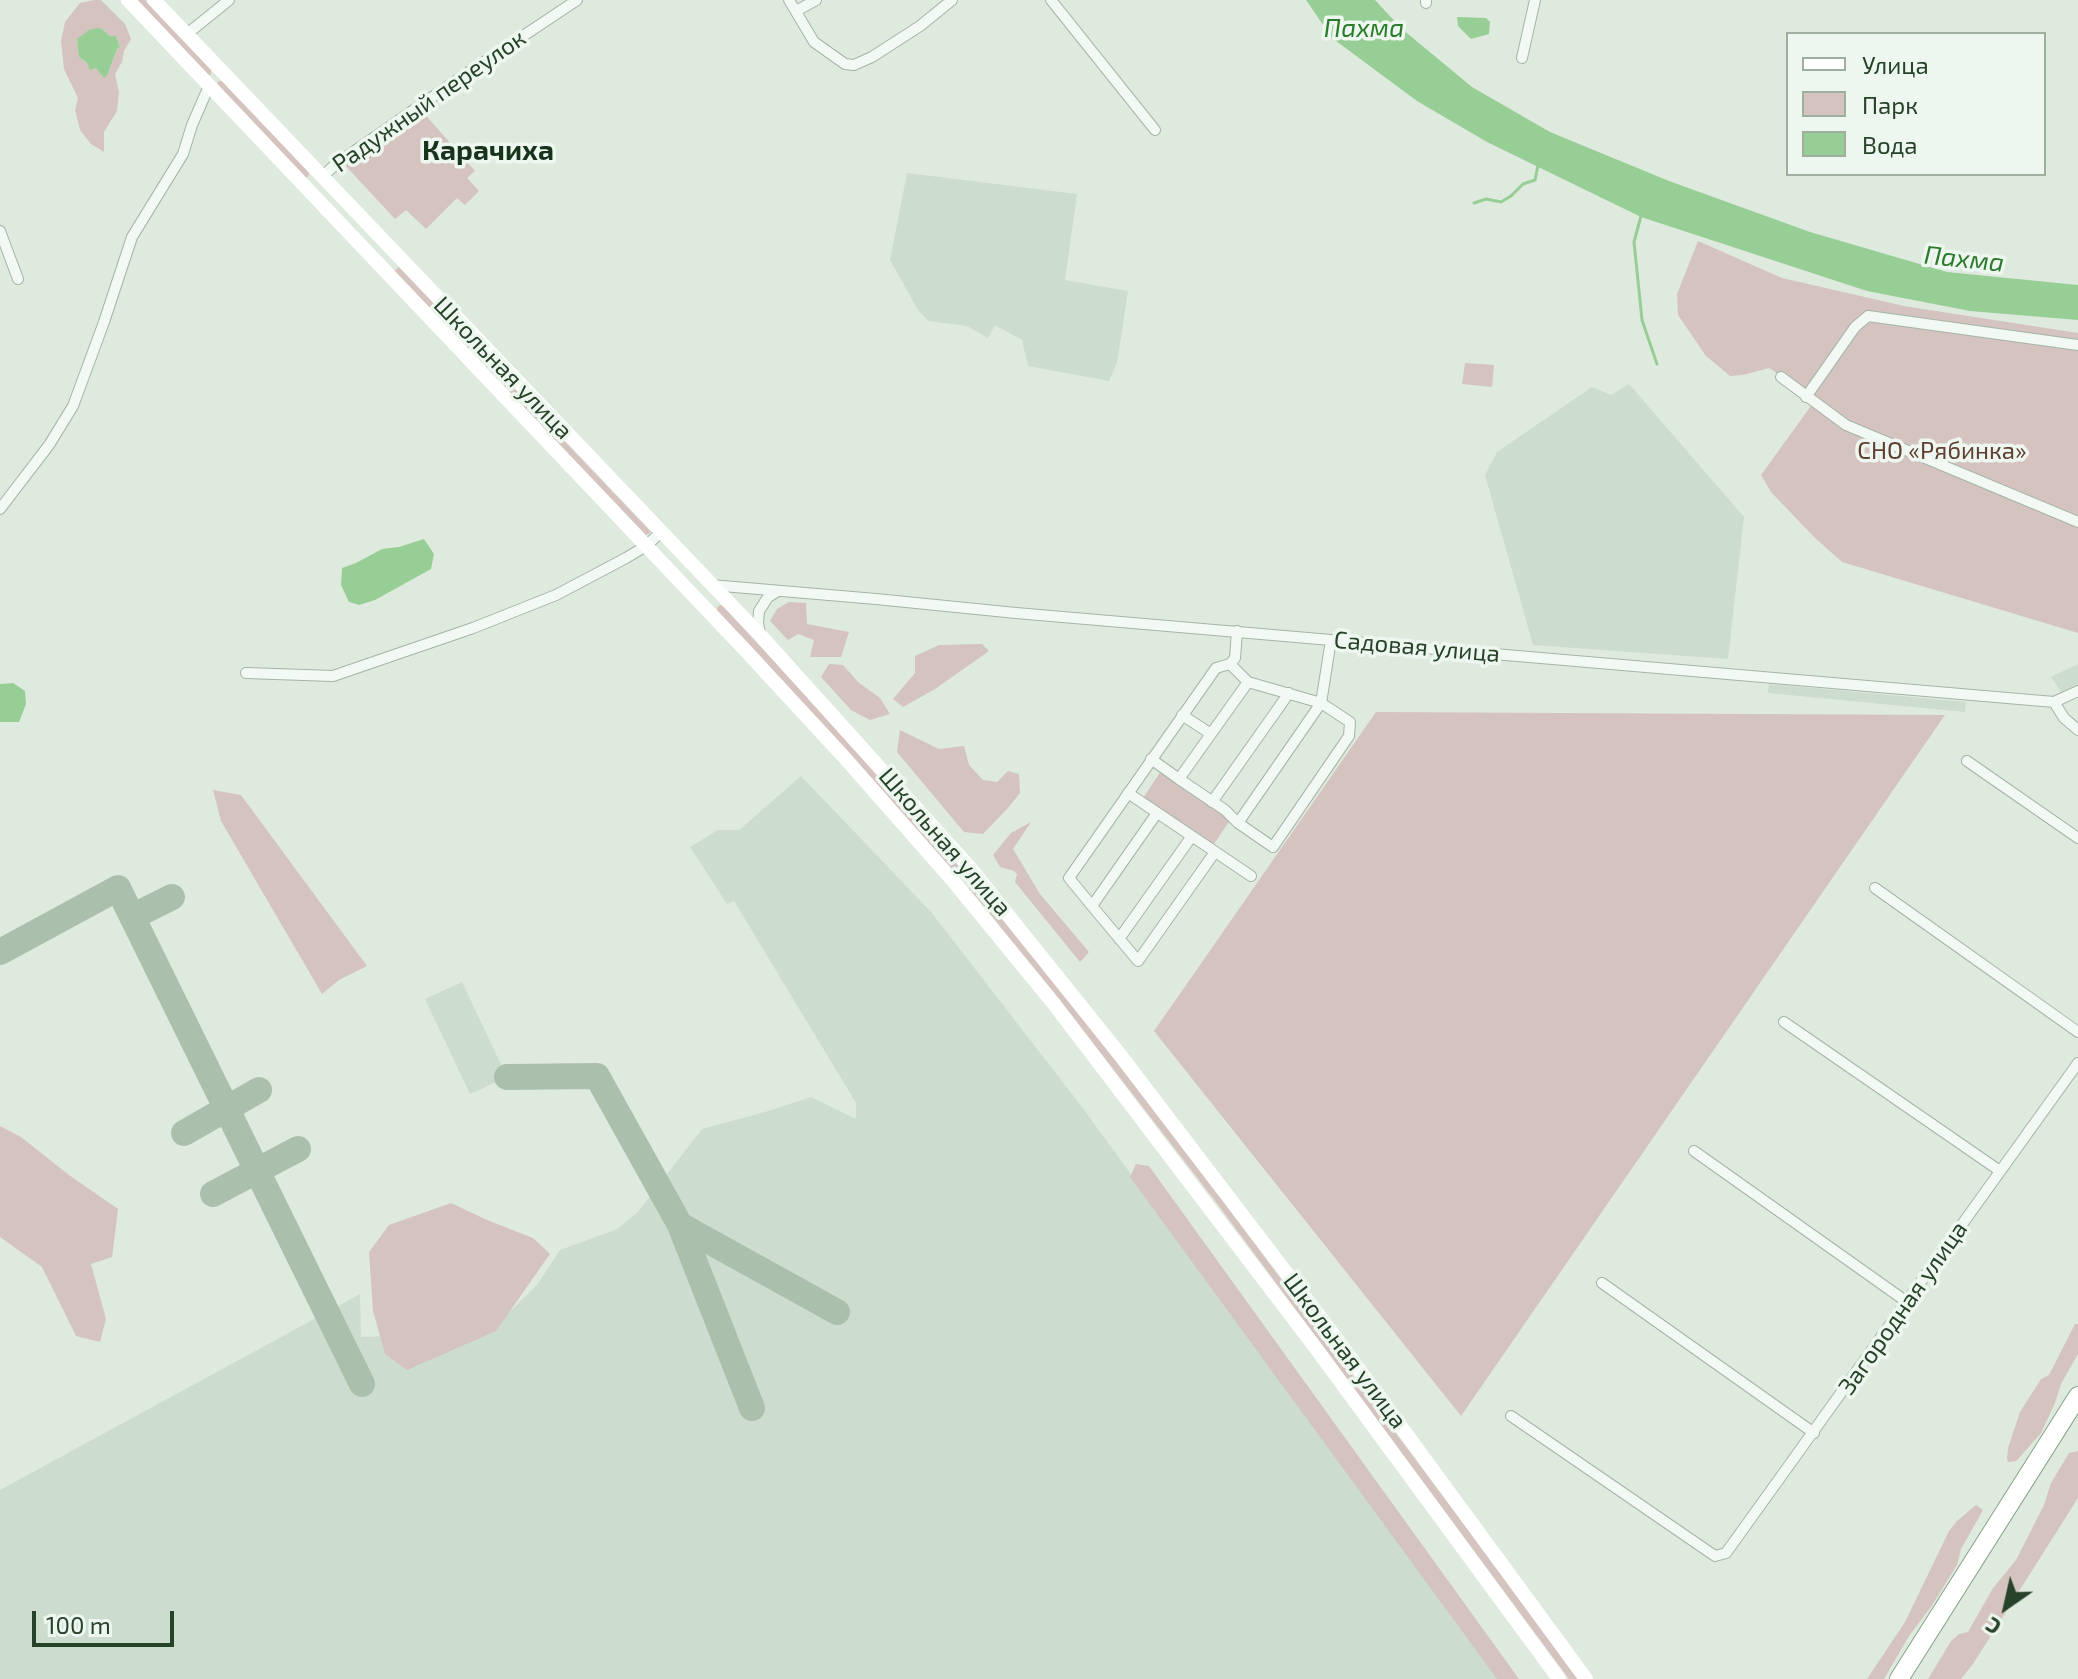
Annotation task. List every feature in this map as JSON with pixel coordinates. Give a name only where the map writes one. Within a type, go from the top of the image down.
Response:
[{"type":"highway","points":[[1899,1679],[2078,1396]]},
{"type":"highway","points":[[1911,1679],[2078,1414]]},
{"type":"main road","name":"Школьная улица","points":[[128,0],[844,757],[954,882],[1054,1004],[1248,1258],[1559,1679]]},
{"type":"main road","name":"Школьная улица","points":[[154,0],[761,636],[971,869],[1121,1056],[1333,1334],[1586,1679]]},
{"type":"main road","points":[[209,86],[223,73]]},
{"type":"main road","points":[[308,190],[322,177]]},
{"type":"main road","points":[[696,599],[711,585]]},
{"type":"main road","points":[[954,882],[971,869]]},
{"type":"street","points":[[187,34],[229,0]]},
{"type":"street","name":"Радужный переулок","points":[[322,177],[454,82],[577,0]]},
{"type":"street","points":[[789,0],[814,42],[845,64],[854,65],[884,50],[952,0]]},
{"type":"street","points":[[796,11],[816,0]]},
{"type":"street","points":[[1051,0],[1155,130]]},
{"type":"street","points":[[1522,58],[1535,0]]},
{"type":"street","points":[[0,509],[49,445],[73,406],[132,237],[183,154],[209,86]]},
{"type":"street","points":[[0,231],[18,279]]},
{"type":"street","points":[[1806,397],[1855,327],[1868,316],[2078,345]]},
{"type":"street","points":[[1781,377],[1846,425],[2078,522]]},
{"type":"street","points":[[246,673],[333,676],[473,628],[556,595],[646,546],[661,532]]},
{"type":"street","name":"Садовая улица","points":[[711,585],[2054,702]]},
{"type":"street","points":[[761,636],[759,611],[768,597],[779,591]]},
{"type":"street","points":[[1215,852],[1138,961],[1069,878],[1216,668],[1230,664],[1235,658],[1237,631]]},
{"type":"street","points":[[1238,823],[1321,703],[1331,640]]},
{"type":"street","points":[[1151,759],[1273,847],[1349,736],[1350,722],[1321,703],[1248,682],[1230,664]]},
{"type":"street","points":[[1179,779],[1248,682]]},
{"type":"street","points":[[2078,691],[2054,702],[2064,718],[2078,730]]},
{"type":"street","points":[[1212,802],[1289,693]]},
{"type":"street","points":[[1182,715],[1211,734]]},
{"type":"street","points":[[1967,761],[2078,838]]},
{"type":"street","points":[[1128,793],[1251,876]]},
{"type":"street","points":[[1092,906],[1157,813]]},
{"type":"street","points":[[1119,939],[1192,836]]},
{"type":"street","points":[[1875,888],[2078,1032]]},
{"type":"street","points":[[1784,1022],[2000,1171]]},
{"type":"street","name":"Загородная улица","points":[[1511,1416],[1715,1556],[1726,1553],[2078,1063]]},
{"type":"street","points":[[1694,1151],[1907,1302]]},
{"type":"street","points":[[1602,1283],[1814,1433]]},
{"type":"shaded area","points":[[907,173],[1077,194],[1065,280],[1128,291],[1117,363],[1109,381],[1028,366],[1022,340],[995,325],[988,338],[967,326],[928,321],[918,310],[890,260]]},
{"type":"shaded area","points":[[1629,384],[1744,517],[1728,659],[1533,645],[1485,475],[1497,452],[1592,387],[1611,395]]},
{"type":"shaded area","points":[[2078,664],[2078,684],[2061,692],[2051,677]]},
{"type":"shaded area","points":[[1769,684],[1966,702],[1965,712],[1768,693]]},
{"type":"shaded area","points":[[801,776],[931,912],[1082,1107],[1498,1679],[0,1679],[0,1490],[360,1294],[361,1337],[498,1323],[537,1285],[560,1250],[617,1229],[637,1213],[702,1129],[811,1097],[856,1119],[856,1103],[734,901],[727,904],[690,847],[718,830],[739,830]]},
{"type":"shaded area","points":[[462,982],[507,1077],[470,1094],[425,999]]},
{"type":"green space","points":[[101,0],[125,24],[131,39],[115,74],[119,92],[117,111],[104,132],[104,152],[91,144],[80,130],[75,110],[78,98],[64,69],[61,41],[65,22],[80,3]],"holes":[[[102,29],[110,36],[116,36],[120,47],[107,76],[101,75],[100,70],[79,57],[77,39]]]},
{"type":"green space","points":[[137,0],[145,0],[211,70],[211,75],[207,75]]},
{"type":"green space","points":[[218,81],[223,81],[309,173],[308,177],[303,178],[217,86]]},
{"type":"green space","points":[[421,110],[475,171],[467,178],[479,191],[465,205],[457,198],[426,229],[406,210],[395,219],[343,163]]},
{"type":"green space","name":"СНО «Рябинка»","points":[[1698,241],[1782,278],[1904,306],[2078,333],[2078,633],[1842,562],[1813,536],[1771,492],[1761,475],[1816,399],[1769,368],[1730,376],[1706,356],[1678,315],[1677,294]]},
{"type":"green space","points":[[399,267],[651,532],[646,535],[394,271]]},
{"type":"green space","points":[[1465,363],[1494,365],[1492,387],[1462,384]]},
{"type":"green space","points":[[789,602],[806,603],[807,624],[849,632],[841,657],[810,657],[814,640],[798,634],[788,640],[770,621],[777,609]]},
{"type":"green space","points":[[722,605],[854,748],[960,867],[959,871],[954,872],[717,610]]},
{"type":"green space","points":[[982,644],[989,651],[935,689],[903,707],[893,699],[915,673],[915,656],[939,645]]},
{"type":"green space","points":[[829,664],[843,665],[858,682],[880,698],[890,714],[870,720],[851,710],[821,677]]},
{"type":"green space","points":[[1376,712],[1945,715],[1461,1416],[1154,1031]]},
{"type":"green space","points":[[900,730],[939,749],[964,746],[969,765],[983,780],[997,782],[1008,771],[1019,774],[1020,793],[983,834],[964,832],[897,752]]},
{"type":"green space","points":[[1163,768],[1230,820],[1212,847],[1143,798]]},
{"type":"green space","points":[[213,790],[241,795],[367,966],[339,980],[322,994],[221,821]]},
{"type":"green space","points":[[1031,822],[1013,849],[1040,894],[1089,952],[1080,962],[1015,882],[1017,874],[1000,867],[993,855],[1011,833]]},
{"type":"green space","points":[[970,883],[974,883],[1065,995],[1225,1204],[1579,1679],[1569,1679],[1219,1206],[969,888]]},
{"type":"green space","points":[[0,1126],[21,1137],[118,1209],[112,1257],[91,1264],[106,1319],[100,1342],[76,1336],[42,1267],[0,1237]]},
{"type":"green space","points":[[1136,1164],[1149,1166],[1519,1679],[1497,1679],[1130,1177]]},
{"type":"green space","points":[[451,1203],[533,1238],[550,1254],[496,1331],[407,1370],[385,1354],[373,1311],[369,1252],[389,1225]]},
{"type":"green space","points":[[2075,1324],[2078,1324],[2078,1354],[2061,1384],[2041,1433],[2016,1461],[2008,1462],[2008,1448],[2020,1412],[2041,1379],[2049,1375]]},
{"type":"green space","points":[[2078,1451],[2078,1498],[1973,1664],[1961,1679],[1928,1679],[1951,1641],[1959,1634],[1968,1632],[1993,1588],[2016,1560],[2044,1505],[2051,1483],[2069,1453]]},
{"type":"green space","points":[[1976,1505],[1983,1510],[1961,1549],[1957,1565],[1931,1607],[1909,1636],[1884,1679],[1867,1679],[1905,1622],[1949,1531]]},
{"type":"water","name":"Пахма","points":[[1306,0],[1375,0],[1402,29],[1472,87],[1550,132],[1669,181],[1810,232],[1947,272],[2078,285],[2078,320],[1970,311],[1867,291],[1641,217],[1487,142],[1417,101],[1332,38]]},
{"type":"water","points":[[1457,17],[1486,18],[1490,22],[1489,34],[1471,39],[1458,26]]},
{"type":"water","points":[[97,28],[116,36],[120,47],[104,78],[96,68],[90,70],[79,57],[78,50],[77,39]]},
{"type":"water","points":[[424,539],[434,554],[431,569],[375,600],[359,605],[349,602],[341,585],[342,568],[382,549]]},
{"type":"water","points":[[13,683],[25,691],[26,704],[19,722],[0,722],[0,684]]},
{"type":"waterway","points":[[1474,203],[1486,199],[1501,202],[1523,184],[1535,180],[1538,165]]},
{"type":"waterway","points":[[1641,216],[1634,242],[1642,320],[1657,364]]},
{"type":"taxiway","points":[[0,952],[118,888],[362,1384]]},
{"type":"taxiway","points":[[132,917],[172,897]]},
{"type":"taxiway","points":[[507,1077],[597,1076],[680,1225],[752,1408]]},
{"type":"taxiway","points":[[184,1133],[259,1090]]},
{"type":"taxiway","points":[[213,1194],[298,1149]]},
{"type":"taxiway","points":[[680,1225],[837,1312]]},
{"type":"district","name":"Карачиха","points":[[488,151]]}]
